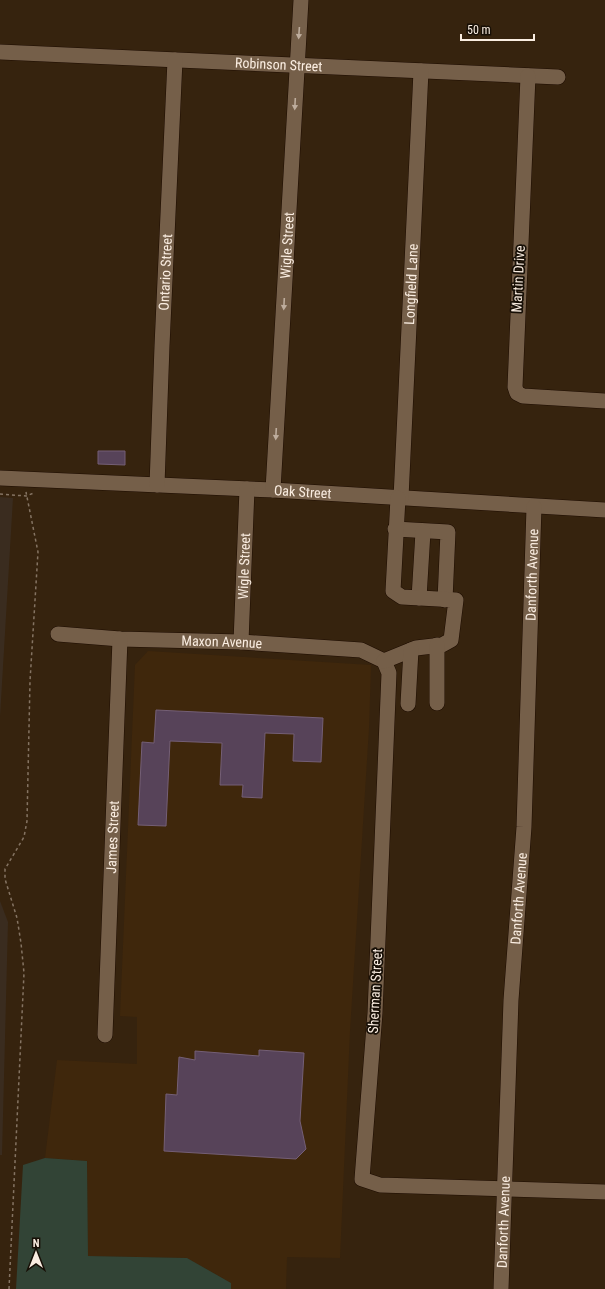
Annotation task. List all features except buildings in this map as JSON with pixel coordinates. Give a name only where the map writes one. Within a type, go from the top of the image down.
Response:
[{"type":"street","name":"Wigle Street","points":[[273,490],[301,0]]},
{"type":"street","name":"Robinson Street","points":[[0,52],[558,77]]},
{"type":"street","name":"Ontario Street","points":[[157,485],[162,346],[176,60]]},
{"type":"street","name":"Longfield Lane","points":[[419,598],[402,598],[393,591],[396,529],[400,498],[421,71]]},
{"type":"street","name":"Martin Drive","points":[[528,76],[515,387],[518,393],[530,397],[605,401]]},
{"type":"street","name":"Oak Street","points":[[0,478],[273,490],[534,507],[605,510]]},
{"type":"street","name":"Wigle Street","points":[[241,642],[247,489]]},
{"type":"street","name":"Danforth Avenue","points":[[501,1289],[511,1000],[524,827],[534,507]]},
{"type":"street","points":[[396,529],[423,532],[448,532],[445,600]]},
{"type":"street","points":[[384,661],[411,650],[437,645],[451,640],[456,600],[419,598],[423,532]]},
{"type":"street","name":"Maxon Avenue","points":[[58,634],[120,639],[241,642],[361,650],[384,661]]},
{"type":"street","name":"James Street","points":[[105,1035],[120,639]]},
{"type":"street","points":[[437,645],[437,702]]},
{"type":"street","points":[[408,704],[411,650]]},
{"type":"street","name":"Sherman Street","points":[[384,661],[389,673],[375,1013],[362,1179],[380,1185],[504,1188]]},
{"type":"street","points":[[504,1188],[605,1192]]},
{"type":"path","points":[[9,1289],[24,973],[20,937],[5,879],[6,869],[24,837],[27,821],[30,681],[38,552],[26,496],[28,479]]},
{"type":"path","points":[[0,494],[26,496]]},
{"type":"shaded area","points":[[0,497],[13,498],[0,717]]},
{"type":"shaded area","points":[[148,651],[371,665],[369,728],[350,1031],[340,1258],[287,1257],[286,1289],[231,1289],[231,1283],[187,1258],[88,1256],[87,1161],[45,1158],[57,1060],[137,1064],[137,1017],[120,1016],[135,665]]},
{"type":"shaded area","points":[[0,901],[8,922],[2,1155],[0,1155]]},
{"type":"green space","points":[[45,1158],[87,1161],[88,1256],[187,1258],[231,1283],[231,1289],[16,1289],[23,1165]]}]
